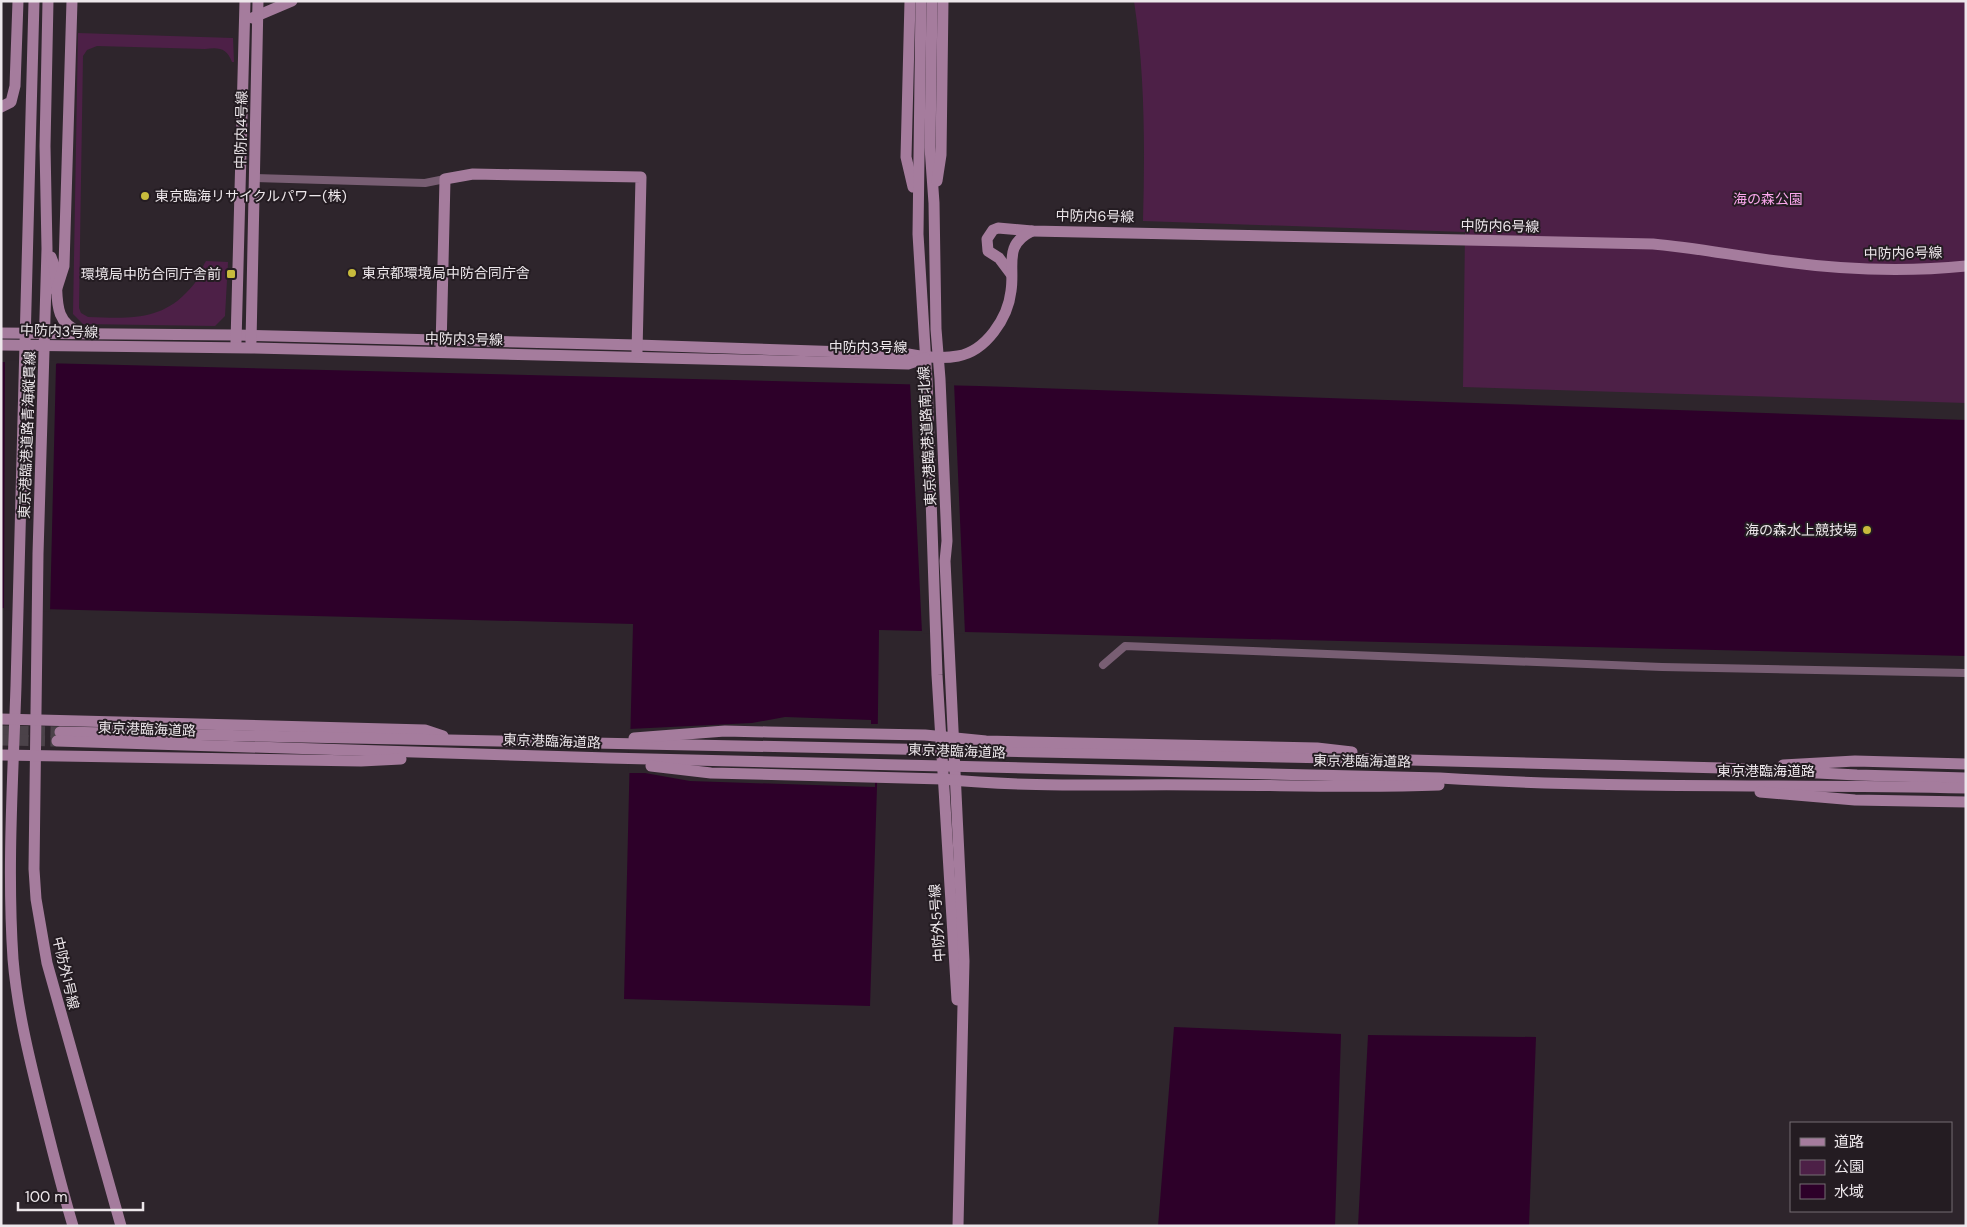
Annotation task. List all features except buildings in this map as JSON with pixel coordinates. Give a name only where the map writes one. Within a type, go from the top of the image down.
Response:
[{"type":"street","points":[[6,104],[15,86],[18,1]]},
{"type":"street","name":"東京港臨港道路青海縦貫線","points":[[15,719],[34,1]]},
{"type":"street","name":"東京港臨港道路青海縦貫線","points":[[36,720],[38,554],[47,249],[45,146],[48,1]]},
{"type":"street","points":[[56,291],[64,266],[72,1]]},
{"type":"street","points":[[244,11],[260,6],[292,1]]},
{"type":"street","points":[[910,1],[906,157],[917,203]]},
{"type":"street","name":"東京港臨港道路南北線","points":[[921,1],[917,203],[927,380],[933,528],[933,579],[943,779]]},
{"type":"street","name":"東京港臨港道路南北線","points":[[932,1],[930,147],[934,203],[936,330],[947,541],[945,561],[956,780]]},
{"type":"street","points":[[934,203],[941,156],[943,1]]},
{"type":"street","name":"中防内4号線","points":[[251,348],[260,6]]},
{"type":"street","name":"中防内4号線","points":[[236,348],[244,11]]},
{"type":"street","points":[[255,178],[425,183],[473,174],[641,177],[636,358]]},
{"type":"street","points":[[441,353],[444,179]]},
{"type":"street","points":[[938,357],[960,356],[979,346],[994,330],[1009,304],[1011,291],[1012,254],[1015,238],[1008,230],[998,228],[993,230],[987,238],[988,251],[999,258],[1011,274]]},
{"type":"street","name":"中防内6号線","points":[[1008,230],[1011,228],[1643,244],[1688,247],[1784,262],[1856,269],[1966,266]]},
{"type":"street","points":[[1015,244],[1019,238],[1032,230]]},
{"type":"street","points":[[47,249],[54,262],[56,291],[63,321],[72,329],[82,333]]},
{"type":"street","name":"中防内3号線","points":[[1,333],[26,339],[236,348],[908,364],[925,358],[938,357]]},
{"type":"street","name":"中防内3号線","points":[[45,340],[82,333],[236,335],[908,354],[925,358]]},
{"type":"street","name":"中防内3号線","points":[[1,345],[26,339]]},
{"type":"street","points":[[1103,665],[1125,646],[1662,667],[1966,674]]},
{"type":"street","points":[[1,719],[425,730],[454,740]]},
{"type":"street","points":[[15,719],[10,828],[13,960],[20,1009],[34,1077],[73,1226]]},
{"type":"street","name":"中防外1号線","points":[[36,720],[34,869],[36,899],[43,943],[74,1063],[121,1226]]},
{"type":"street","points":[[597,743],[643,736],[725,731],[955,737],[986,741],[1317,748],[1444,762]]},
{"type":"street","name":"東京港臨海道路","points":[[58,737],[454,740],[1724,768],[1856,780],[1711,786],[1495,781],[1440,778],[593,758],[58,737]]},
{"type":"street","points":[[1,756],[361,761],[497,754]]},
{"type":"street","points":[[608,758],[711,773],[1124,786],[1364,787],[1474,785],[1495,781]]},
{"type":"street","points":[[1724,768],[1855,761],[1966,764]]},
{"type":"street","points":[[1856,780],[1966,778]]},
{"type":"street","name":"中防外5号線","points":[[943,779],[963,1066]]},
{"type":"street","name":"中防外5号線","points":[[956,780],[964,961],[958,1226]]},
{"type":"street","points":[[1856,780],[1966,788]]},
{"type":"street","points":[[1711,786],[1744,792],[1856,800],[1966,802]]},
{"type":"green space","name":"海の森公園","points":[[1134,1],[1966,1],[1966,403],[1463,387],[1465,232],[1143,221],[1143,111],[1138,28]]},
{"type":"green space","points":[[78,33],[233,38],[234,62],[232,62],[225,51],[214,48],[97,46],[87,50],[83,56],[79,308],[81,313],[88,317],[115,318],[152,314],[164,309],[186,293],[199,277],[206,261],[228,262],[225,316],[215,326],[83,324],[73,314]]},
{"type":"water","points":[[1,362],[979,386],[1966,420],[1966,656],[879,630],[877,787],[870,1006],[624,999],[633,624],[1,608]]},
{"type":"water","points":[[1174,1027],[1341,1034],[1335,1226],[1158,1226]]},
{"type":"water","points":[[1368,1035],[1536,1037],[1529,1226],[1358,1226]]},
{"type":"pier","points":[[5,360],[59,361],[56,364],[50,612],[4,610]]},
{"type":"pier","points":[[910,382],[954,383],[965,634],[922,633]]},
{"type":"pier","points":[[785,717],[871,720],[871,724],[880,724],[879,782],[875,782],[875,787],[690,781],[645,773],[628,773],[629,729],[752,723]]},
{"type":"tunnel","points":[[1,731],[60,732]]},
{"type":"tunnel","points":[[1,740],[57,741]]},
{"type":"place","name":"東京臨海リサイクルパワー(株)","points":[[145,196]]},
{"type":"place","name":"東京都環境局中防合同庁舎","points":[[352,273]]},
{"type":"place","name":"環境局中防合同庁舎前","points":[[231,274]]},
{"type":"place","name":"海の森水上競技場","points":[[1867,530]]}]
